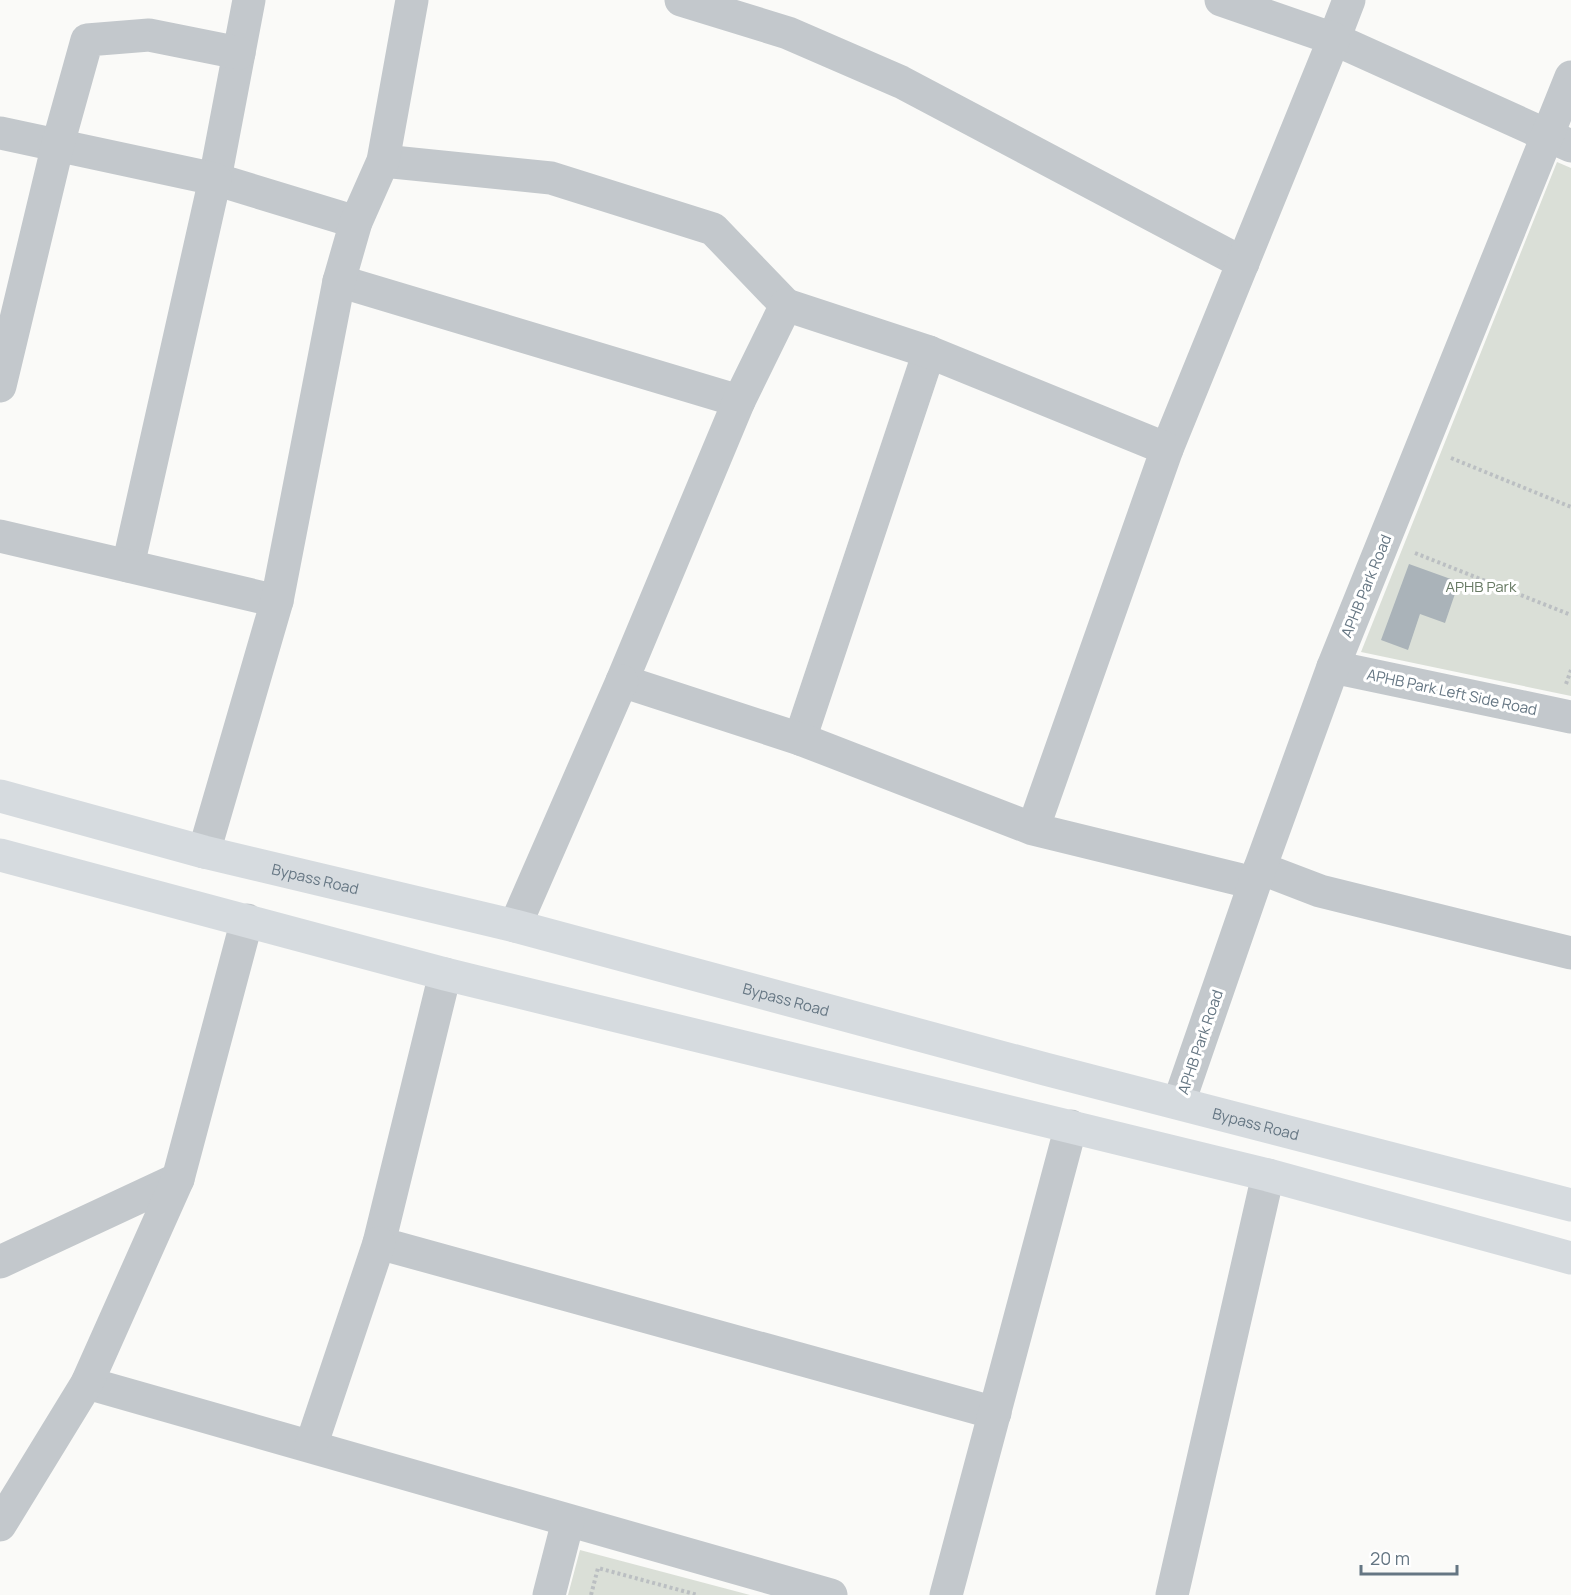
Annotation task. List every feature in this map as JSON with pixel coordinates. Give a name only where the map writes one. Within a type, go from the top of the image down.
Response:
[{"type":"main road","name":"Bypass Road","points":[[0,796],[204,852],[515,926],[1045,1069],[1571,1205]]},
{"type":"main road","points":[[0,855],[445,974],[1268,1175],[1571,1258]]},
{"type":"street","points":[[128,566],[215,179],[249,0]]},
{"type":"street","points":[[204,852],[277,601],[339,281],[356,222],[383,161],[412,0]]},
{"type":"street","points":[[681,0],[788,33],[901,82],[1243,263]]},
{"type":"street","points":[[1221,0],[1334,39],[1559,141]]},
{"type":"street","points":[[1033,829],[1167,449],[1349,0]]},
{"type":"street","points":[[0,386],[58,144],[87,40],[149,35],[239,52]]},
{"type":"street","name":"APHB Park Road","points":[[1179,1102],[1257,875],[1334,668],[1438,452],[1559,141],[1571,77]]},
{"type":"street","points":[[0,133],[215,179],[356,222]]},
{"type":"street","points":[[383,161],[551,178],[713,229],[786,305],[929,352],[1167,449]]},
{"type":"street","points":[[339,281],[739,401]]},
{"type":"street","points":[[515,926],[622,681],[739,401],[786,305]]},
{"type":"street","points":[[800,740],[929,352]]},
{"type":"street","points":[[0,536],[277,601]]},
{"type":"street","name":"APHB Park Left Side Road","points":[[1334,668],[1571,717]]},
{"type":"street","points":[[622,681],[800,740],[1033,829],[1257,875],[1571,953]]},
{"type":"street","points":[[0,1525],[87,1383],[178,1179],[247,921]]},
{"type":"street","points":[[311,1446],[379,1243],[445,974]]},
{"type":"street","points":[[946,1595],[1071,1126]]},
{"type":"street","points":[[1172,1595],[1268,1175]]},
{"type":"street","points":[[0,1262],[178,1179]]},
{"type":"street","points":[[379,1243],[995,1413]]},
{"type":"street","points":[[87,1383],[831,1595]]},
{"type":"street","points":[[549,1595],[568,1521]]},
{"type":"path","points":[[1438,452],[1456,447]]},
{"type":"path","points":[[1438,452],[1448,469]]},
{"type":"path","points":[[1438,452],[1571,507]]},
{"type":"path","points":[[1419,542],[1415,553],[1571,615]]},
{"type":"path","points":[[591,1595],[598,1568],[698,1595]]},
{"type":"green space","name":"APHB Park","points":[[1557,162],[1571,168],[1571,696],[1361,652]]},
{"type":"green space","points":[[580,1550],[750,1595],[568,1595]]},
{"type":"building","points":[[1409,564],[1459,582],[1445,623],[1420,614],[1408,650],[1381,640]]}]
